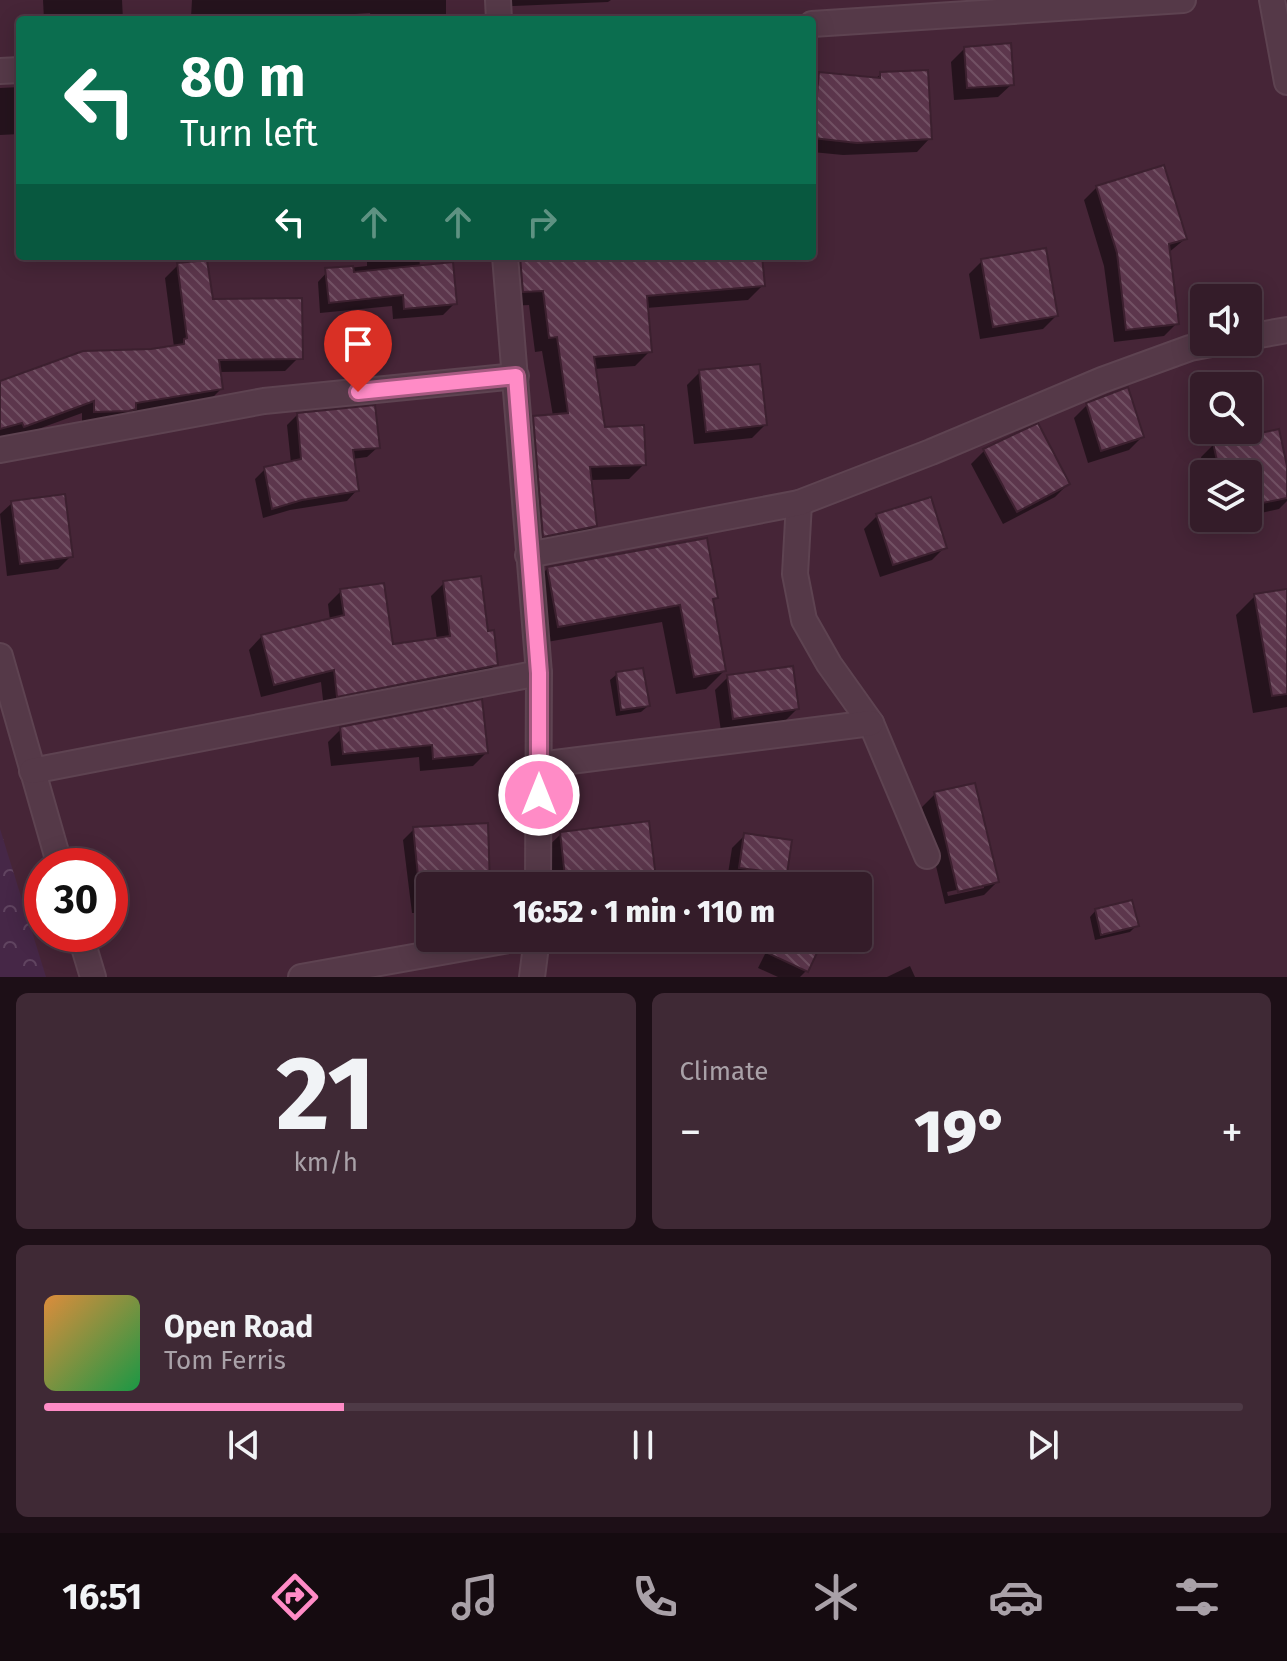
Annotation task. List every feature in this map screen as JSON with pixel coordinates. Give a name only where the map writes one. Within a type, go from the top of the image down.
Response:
[{"type":"street","points":[[816,24],[1183,0]]},
{"type":"street","points":[[1272,0],[1287,82]]},
{"type":"street","points":[[505,260],[539,673],[538,872]]},
{"type":"street","points":[[1262,334],[1287,330]]},
{"type":"street","points":[[528,555],[799,503],[1102,380],[1190,348]]},
{"type":"street","points":[[0,450],[264,401],[516,376]]},
{"type":"street","points":[[799,503],[795,574],[804,620],[829,664],[871,723],[927,856]]},
{"type":"street","points":[[0,656],[55,848]]},
{"type":"street","points":[[32,771],[539,673]]},
{"type":"street","points":[[539,765],[871,723]]},
{"type":"street","points":[[85,952],[93,977]]},
{"type":"street","points":[[301,977],[441,952]]},
{"type":"street","points":[[532,977],[535,952]]},
{"type":"green space","points":[[0,829],[24,906],[24,952],[38,952],[46,977],[0,977]]},
{"type":"building","points":[[1011,43],[1014,85],[967,88],[964,47]]},
{"type":"building","points":[[928,70],[932,139],[857,143],[816,138],[819,72],[880,78],[880,72]]},
{"type":"building","points":[[1164,165],[1187,239],[1169,244],[1179,324],[1126,330],[1117,253],[1096,186]]},
{"type":"building","points":[[1046,248],[1058,316],[993,327],[981,259]]},
{"type":"building","points":[[207,260],[213,299],[302,298],[303,359],[219,360],[223,389],[136,403],[136,409],[129,411],[94,412],[94,401],[24,427],[22,423],[0,429],[0,381],[83,351],[151,349],[184,344],[187,338],[177,263]]},
{"type":"building","points":[[520,260],[762,260],[765,286],[647,296],[652,352],[594,357],[605,427],[644,425],[646,465],[590,467],[597,526],[543,537],[533,416],[568,413],[557,337],[549,338],[543,291],[523,292]]},
{"type":"building","points":[[453,262],[457,304],[404,309],[403,295],[329,303],[325,268],[353,266],[354,272]]},
{"type":"building","points":[[760,364],[767,425],[706,432],[699,370]]},
{"type":"building","points":[[1128,387],[1144,437],[1101,451],[1086,403]]},
{"type":"building","points":[[375,405],[380,448],[353,450],[359,491],[302,500],[272,509],[264,467],[301,459],[297,413]]},
{"type":"building","points":[[1038,423],[1070,484],[1017,512],[983,449]]},
{"type":"building","points":[[1279,429],[1287,466],[1287,498],[1262,503],[1262,460],[1217,460],[1213,444],[1262,444],[1262,433]]},
{"type":"building","points":[[65,494],[73,557],[20,564],[11,501]]},
{"type":"building","points":[[931,497],[947,548],[893,565],[876,514]]},
{"type":"building","points":[[707,538],[718,598],[713,599],[726,671],[694,677],[680,605],[558,627],[547,567]]},
{"type":"building","points":[[481,576],[488,631],[494,630],[498,665],[337,697],[334,670],[274,685],[261,635],[344,615],[340,589],[384,583],[393,644],[450,636],[443,581]]},
{"type":"building","points":[[1287,589],[1287,694],[1272,696],[1254,594]]},
{"type":"building","points":[[793,666],[799,709],[733,719],[727,675]]},
{"type":"building","points":[[643,668],[650,706],[621,710],[616,672]]},
{"type":"building","points":[[482,699],[488,753],[433,759],[432,745],[343,754],[340,727]]},
{"type":"building","points":[[975,783],[999,882],[958,892],[934,792]]},
{"type":"building","points":[[649,821],[655,872],[564,872],[560,832]]},
{"type":"building","points":[[488,823],[490,872],[418,872],[413,827]]},
{"type":"building","points":[[744,833],[792,840],[787,872],[739,868]]},
{"type":"building","points":[[1132,900],[1139,926],[1101,935],[1095,909]]},
{"type":"building","points":[[766,952],[817,952],[808,972]]},
{"type":"route","points":[[358,392],[516,376],[539,673],[539,795]]}]
